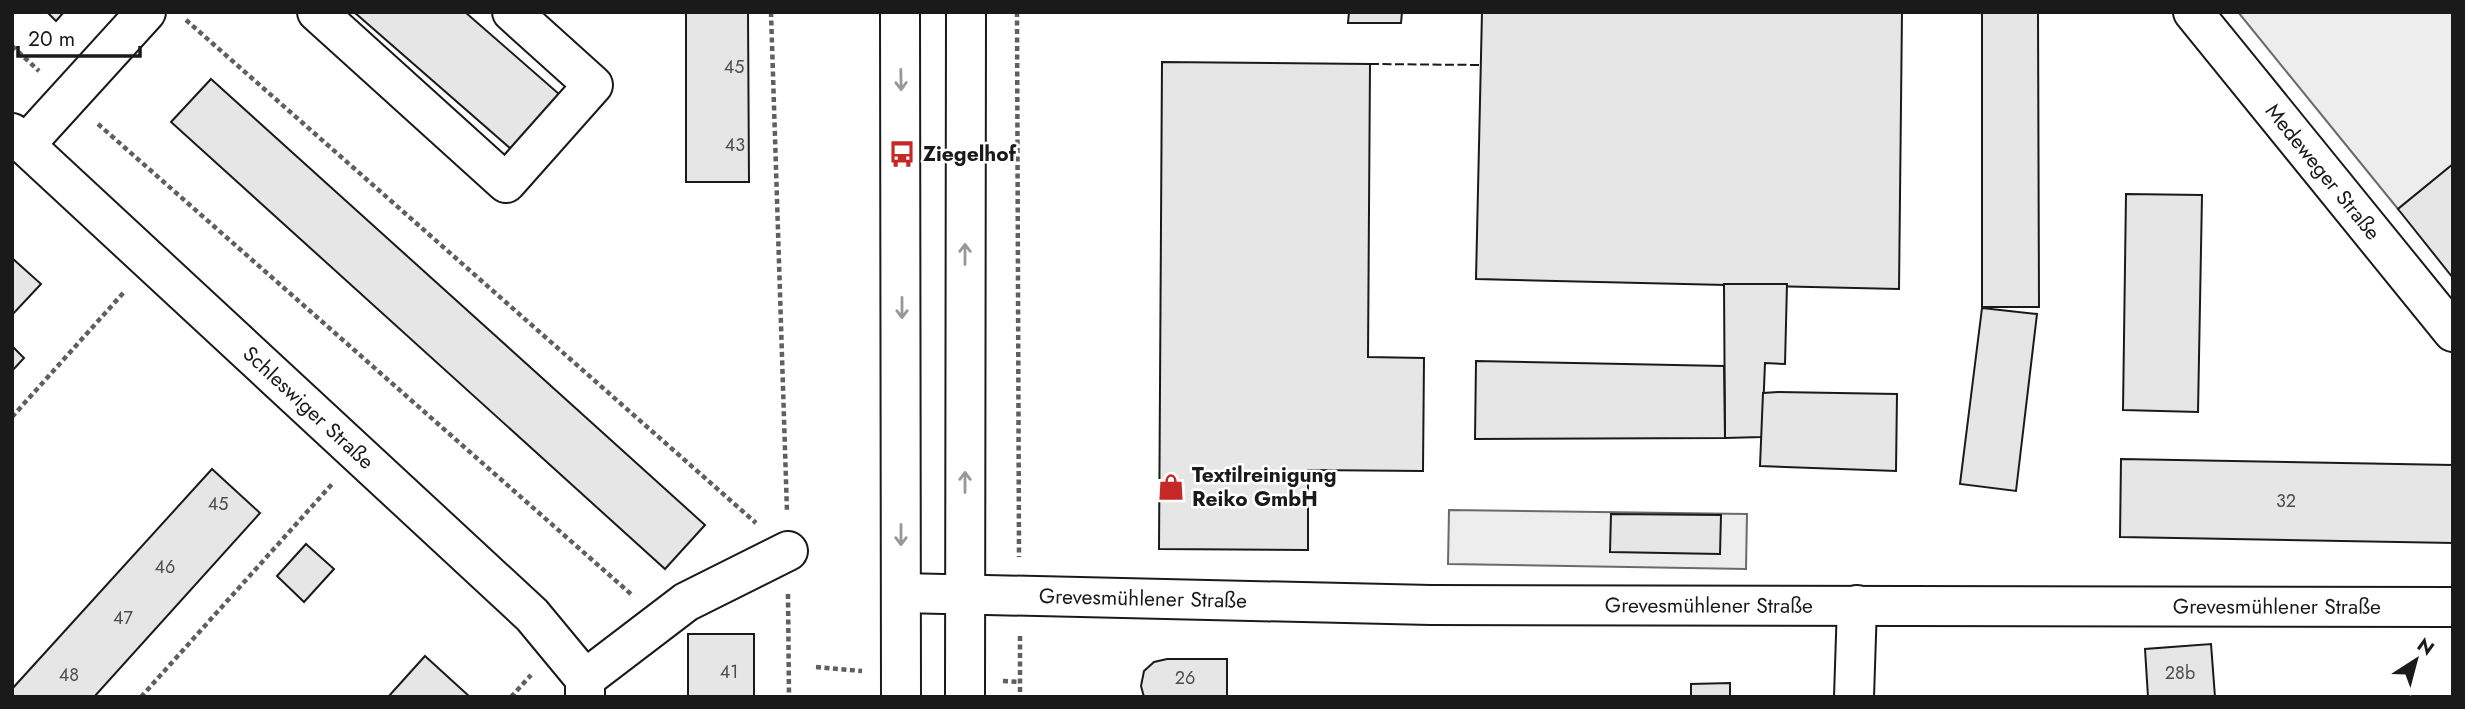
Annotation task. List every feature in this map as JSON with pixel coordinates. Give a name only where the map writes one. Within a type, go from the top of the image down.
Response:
[{"type":"street","points":[[19,139],[68,98],[146,12]]},
{"type":"street","points":[[317,12],[506,183],[593,85],[512,12]]},
{"type":"street","points":[[901,12],[901,697]]},
{"type":"street","points":[[965,697],[966,12]]},
{"type":"street","name":"Medeweger Straße","points":[[2193,12],[2453,332]]},
{"type":"street","name":"Schleswiger Straße","points":[[19,139],[532,615],[585,688]]},
{"type":"street","points":[[585,688],[686,602],[788,551]]},
{"type":"street","name":"Grevesmühlener Straße","points":[[901,593],[1019,598],[1432,605],[2453,607]]},
{"type":"street","points":[[1854,697],[1857,605]]},
{"type":"path","points":[[177,12],[788,551]]},
{"type":"path","points":[[771,12],[788,551],[789,697]]},
{"type":"path","points":[[1017,12],[1020,697]]},
{"type":"path","points":[[12,47],[662,621]]},
{"type":"path","points":[[12,416],[151,261]]},
{"type":"path","points":[[141,697],[359,453]]},
{"type":"shaded area","points":[[2238,12],[2453,12],[2453,164],[2398,209]]},
{"type":"shaded area","points":[[1449,510],[1747,514],[1746,569],[1448,564]]},
{"type":"building","points":[[47,12],[64,12],[56,21]]},
{"type":"building","points":[[354,12],[465,12],[559,94],[511,149]]},
{"type":"building","points":[[686,12],[748,12],[749,182],[686,182]]},
{"type":"building","points":[[1349,12],[1402,12],[1401,23],[1348,23]]},
{"type":"building","points":[[1482,12],[1902,12],[1899,289],[1476,279]]},
{"type":"building","points":[[1982,12],[2038,12],[2039,307],[1982,307]]},
{"type":"building","points":[[1162,62],[1370,64],[1368,357],[1424,358],[1423,471],[1308,470],[1308,550],[1159,549]]},
{"type":"building","points":[[211,79],[705,525],[665,569],[171,122]]},
{"type":"building","points":[[2453,164],[2453,278],[2398,209]]},
{"type":"building","points":[[2126,194],[2202,195],[2198,412],[2123,410]]},
{"type":"building","points":[[12,258],[41,284],[12,315]]},
{"type":"building","points":[[1724,284],[1787,284],[1785,364],[1765,363],[1762,437],[1725,438]]},
{"type":"building","points":[[1982,308],[2037,314],[2016,491],[1960,484]]},
{"type":"building","points":[[12,346],[24,358],[12,371]]},
{"type":"building","points":[[1476,361],[1724,366],[1725,438],[1475,439]]},
{"type":"building","points":[[1763,393],[1897,394],[1896,471],[1760,466]]},
{"type":"building","points":[[2121,459],[2453,465],[2453,543],[2120,537]]},
{"type":"building","points":[[212,469],[260,513],[94,697],[12,697],[12,689]]},
{"type":"building","points":[[1611,514],[1721,515],[1720,554],[1610,552]]},
{"type":"building","points":[[306,544],[334,569],[304,602],[277,576]]},
{"type":"building","points":[[688,634],[754,634],[754,697],[688,697]]},
{"type":"building","points":[[2211,644],[2215,697],[2148,697],[2145,649]]},
{"type":"building","points":[[425,656],[470,697],[388,697]]},
{"type":"building","points":[[1167,659],[1227,659],[1227,697],[1144,697],[1141,686],[1144,671],[1154,662]]},
{"type":"building","points":[[1730,683],[1730,697],[1691,697],[1691,684]]},
{"type":"fence","points":[[1370,64],[1481,65]]},
{"type":"place","name":"Ziegelhof","points":[[902,154]]},
{"type":"place","name":"Textilreinigung Reiko GmbH","points":[[1171,487]]}]
